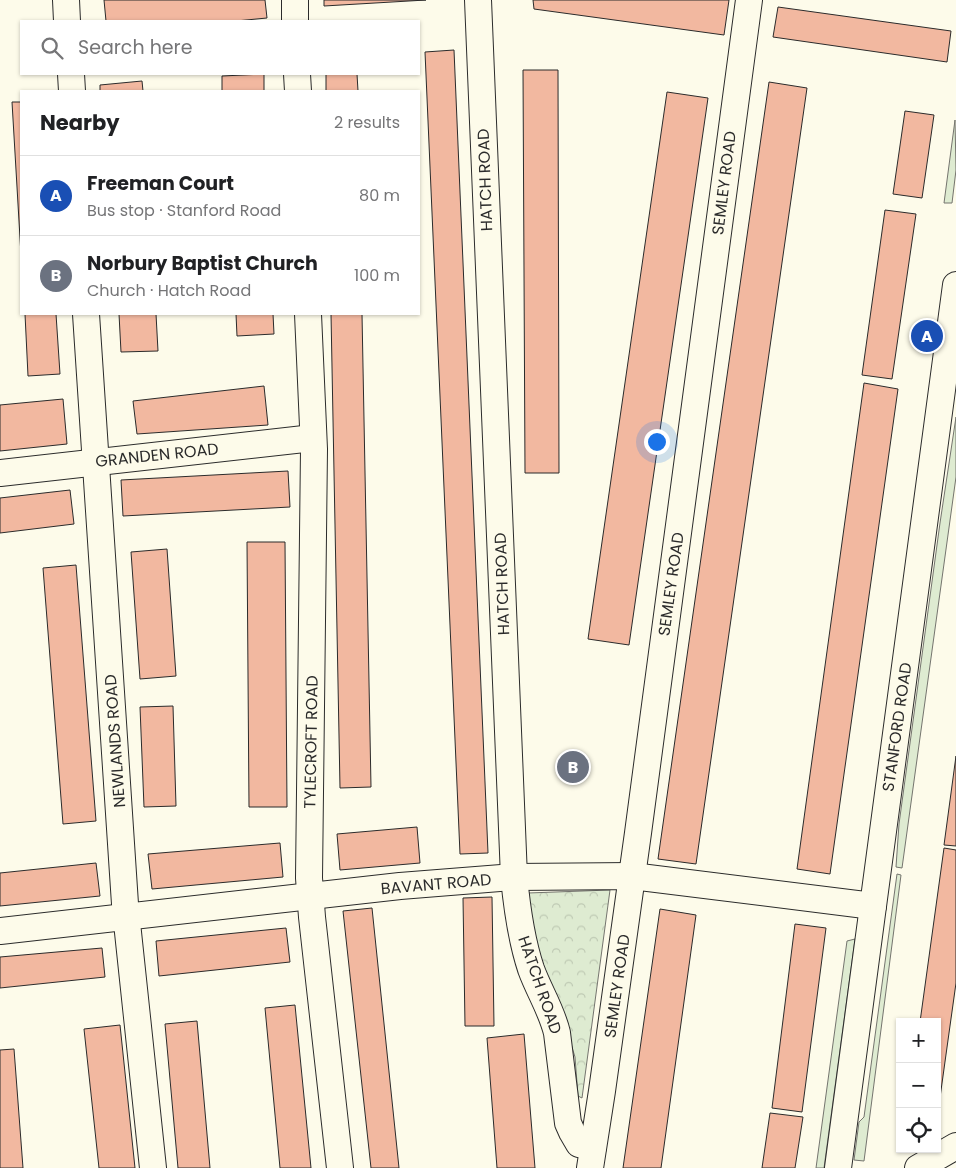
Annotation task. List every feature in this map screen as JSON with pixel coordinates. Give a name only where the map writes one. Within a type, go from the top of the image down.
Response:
[{"type":"street","points":[[66,0],[67,20]]},
{"type":"street","points":[[294,0],[295,20]]},
{"type":"street","name":"HATCH ROAD","points":[[478,0],[514,878],[518,919],[531,968],[555,1022],[568,1123],[579,1144],[591,1158]]},
{"type":"street","name":"SEMLEY ROAD","points":[[591,1158],[632,876],[749,0]]},
{"type":"street","points":[[70,75],[72,90]]},
{"type":"street","points":[[298,75],[298,90]]},
{"type":"street","name":"STANFORD ROAD","points":[[838,1168],[956,285]]},
{"type":"street","name":"NEWLANDS ROAD","points":[[86,315],[126,916],[153,1168]]},
{"type":"street","name":"TYLECROFT ROAD","points":[[308,315],[313,438],[310,896],[340,1168]]},
{"type":"street","name":"GRANDEN ROAD","points":[[0,473],[313,438]]},
{"type":"street","name":"BAVANT ROAD","points":[[0,931],[443,882],[514,878],[632,876],[872,906]]},
{"type":"street","points":[[918,1168],[956,1146]]},
{"type":"green space","points":[[955,120],[956,170],[952,203],[944,203]]},
{"type":"green space","points":[[956,417],[956,477],[902,868],[896,867],[899,824]]},
{"type":"green space","points":[[897,874],[901,875],[864,1161],[854,1160],[859,1122],[864,1117]]},
{"type":"green space","points":[[610,890],[582,1098],[578,1096],[575,1057],[560,1008],[542,964],[530,917],[528,893]]},
{"type":"green space","points":[[855,939],[824,1168],[816,1168],[847,941]]},
{"type":"building","points":[[104,0],[265,0],[267,18],[246,20],[106,20]]},
{"type":"building","points":[[324,0],[426,0],[324,6]]},
{"type":"building","points":[[533,0],[729,0],[724,35],[534,9]]},
{"type":"building","points":[[778,7],[951,31],[947,62],[773,37]]},
{"type":"building","points":[[454,50],[488,853],[460,854],[425,52]]},
{"type":"building","points":[[523,70],[558,70],[559,473],[525,473]]},
{"type":"building","points":[[264,75],[264,90],[222,90],[222,76]]},
{"type":"building","points":[[326,75],[357,75],[358,90],[326,90]]},
{"type":"building","points":[[142,81],[143,90],[100,90],[100,85]]},
{"type":"building","points":[[769,82],[807,88],[696,864],[658,859]]},
{"type":"building","points":[[667,92],[708,98],[629,645],[588,639]]},
{"type":"building","points":[[12,102],[20,102],[20,238]]},
{"type":"building","points":[[905,111],[934,115],[922,198],[893,194]]},
{"type":"building","points":[[885,210],[916,214],[892,379],[862,375]]},
{"type":"building","points":[[25,315],[56,315],[60,374],[28,376]]},
{"type":"building","points":[[119,315],[156,315],[158,351],[121,352]]},
{"type":"building","points":[[236,315],[273,315],[274,334],[237,336]]},
{"type":"building","points":[[331,315],[362,315],[371,787],[340,788]]},
{"type":"building","points":[[864,383],[898,389],[830,874],[797,869]]},
{"type":"building","points":[[264,386],[268,425],[137,434],[133,401]]},
{"type":"building","points":[[63,399],[67,444],[0,451],[0,405]]},
{"type":"building","points":[[288,471],[290,507],[123,516],[121,480]]},
{"type":"building","points":[[70,490],[74,524],[0,533],[0,498]]},
{"type":"building","points":[[247,542],[285,542],[287,807],[249,807]]},
{"type":"building","points":[[167,549],[176,676],[140,679],[131,552]]},
{"type":"building","points":[[76,565],[96,821],[63,824],[43,568]]},
{"type":"building","points":[[173,706],[176,806],[144,807],[140,707]]},
{"type":"building","points":[[956,756],[956,846],[944,845]]},
{"type":"building","points":[[417,827],[420,863],[340,870],[337,834]]},
{"type":"building","points":[[280,843],[283,877],[152,889],[148,854]]},
{"type":"building","points":[[944,848],[956,850],[956,983],[941,1090],[941,1018],[921,1018]]},
{"type":"building","points":[[96,863],[100,896],[0,906],[0,873]]},
{"type":"building","points":[[492,897],[494,1026],[465,1026],[463,898]]},
{"type":"building","points":[[372,908],[399,1168],[371,1168],[343,911]]},
{"type":"building","points":[[660,909],[696,915],[661,1168],[623,1168]]},
{"type":"building","points":[[795,924],[826,928],[802,1112],[772,1108]]},
{"type":"building","points":[[286,928],[290,962],[159,976],[156,941]]},
{"type":"building","points":[[102,948],[105,977],[0,988],[0,957]]},
{"type":"building","points":[[295,1005],[311,1168],[280,1168],[265,1008]]},
{"type":"building","points":[[197,1021],[210,1168],[178,1168],[165,1024]]},
{"type":"building","points":[[120,1025],[135,1168],[99,1168],[84,1029]]},
{"type":"building","points":[[524,1034],[535,1168],[497,1168],[487,1038]]},
{"type":"building","points":[[14,1049],[23,1168],[0,1168],[0,1050]]},
{"type":"building","points":[[770,1113],[803,1117],[795,1168],[762,1168]]},
{"type":"place","name":"Freeman Court","points":[[927,336]]},
{"type":"place","name":"Norbury Baptist Church","points":[[573,767]]}]
